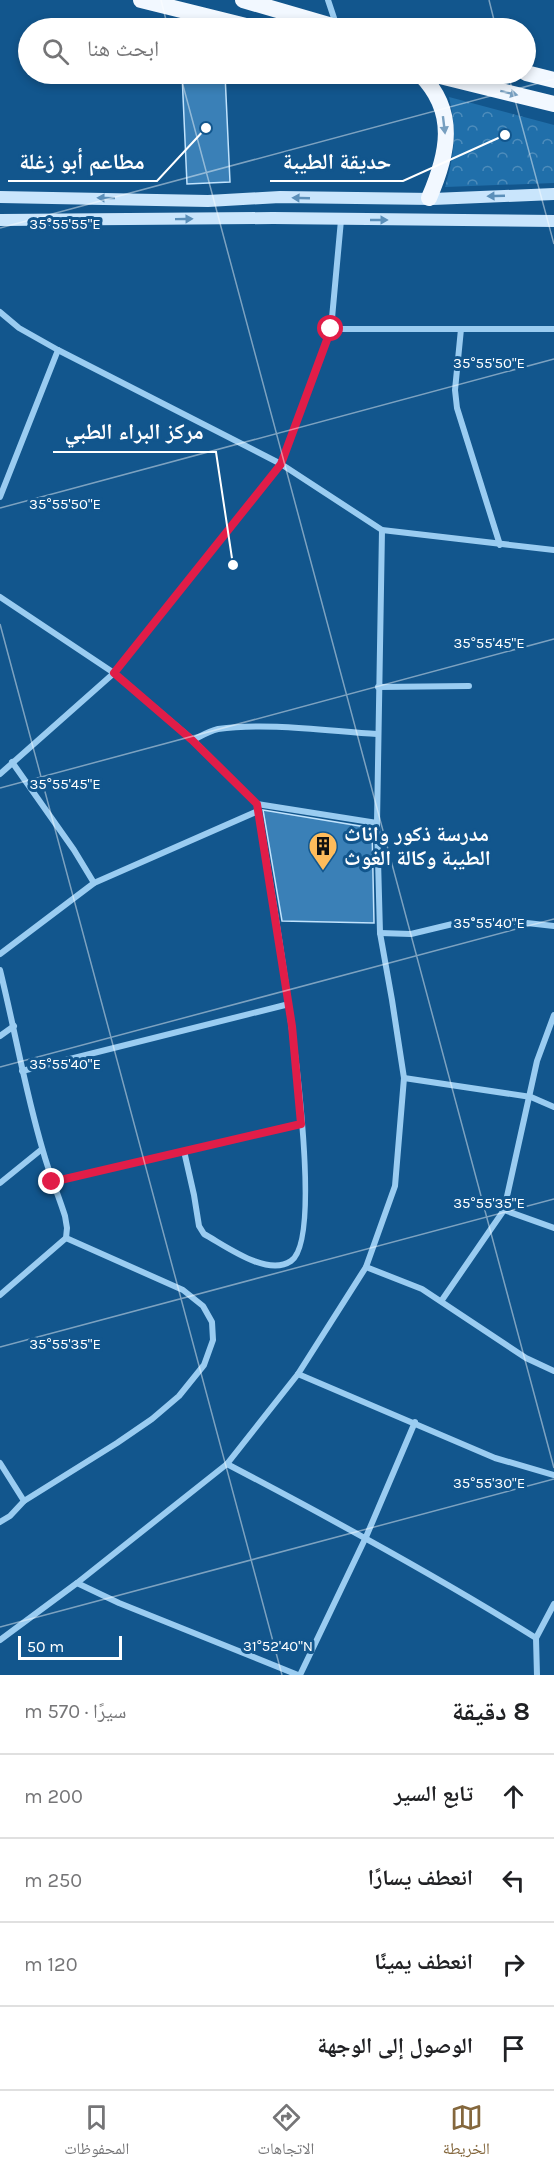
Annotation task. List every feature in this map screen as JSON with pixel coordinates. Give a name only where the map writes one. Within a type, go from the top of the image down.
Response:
[{"type":"highway","points":[[141,0],[214,18]]},
{"type":"highway","points":[[243,0],[273,3],[312,18]]},
{"type":"highway","points":[[536,76],[554,80]]},
{"type":"highway","points":[[429,198],[444,161],[445,124],[439,99],[430,84]]},
{"type":"highway","points":[[473,84],[554,104]]},
{"type":"main road","points":[[0,197],[208,201],[280,197],[429,198],[554,194]]},
{"type":"main road","points":[[0,220],[273,218],[554,221]]},
{"type":"street","points":[[328,0],[334,18]]},
{"type":"street","points":[[0,774],[114,673],[281,464],[331,329],[341,220]]},
{"type":"street","points":[[0,312],[19,328],[58,350],[281,464],[382,530],[554,550]]},
{"type":"street","points":[[331,329],[554,329]]},
{"type":"street","points":[[461,329],[455,390],[457,408],[500,545]]},
{"type":"street","points":[[0,497],[58,350]]},
{"type":"street","points":[[0,1640],[77,1583],[228,1464],[298,1374],[366,1267],[395,1186],[404,1078],[380,933],[377,734],[382,530]]},
{"type":"street","points":[[0,597],[114,673],[192,740],[257,807],[298,1072],[306,1206],[300,1251],[293,1260],[271,1267],[204,1234],[199,1226],[184,1150]]},
{"type":"street","points":[[378,687],[469,686]]},
{"type":"street","points":[[192,740],[219,729],[262,728],[377,734]]},
{"type":"street","points":[[12,762],[74,850],[94,883]]},
{"type":"street","points":[[0,954],[94,883],[257,807],[377,823]]},
{"type":"street","points":[[380,933],[411,934],[465,921],[509,921],[554,926]]},
{"type":"street","points":[[0,970],[42,1149],[67,1228],[66,1238],[0,1295]]},
{"type":"street","points":[[22,1071],[289,1004]]},
{"type":"street","points":[[442,1300],[504,1210],[531,1097],[537,1061],[554,1015]]},
{"type":"street","points":[[0,1036],[14,1026]]},
{"type":"street","points":[[404,1078],[531,1097],[554,1107]]},
{"type":"street","points":[[52,1182],[301,1124]]},
{"type":"street","points":[[0,1183],[42,1149]]},
{"type":"street","points":[[504,1210],[554,1228]]},
{"type":"street","points":[[1,1523],[24,1501],[117,1443],[152,1419],[179,1396],[204,1365],[213,1340],[212,1322],[203,1306],[183,1290],[66,1238]]},
{"type":"street","points":[[366,1267],[423,1289],[526,1359],[554,1371]]},
{"type":"street","points":[[298,1374],[504,1461],[554,1475]]},
{"type":"street","points":[[77,1583],[299,1675],[366,1537],[415,1422]]},
{"type":"street","points":[[0,1463],[24,1501]]},
{"type":"street","points":[[228,1464],[366,1537],[536,1638]]},
{"type":"street","points":[[537,1675],[536,1638],[554,1604]]},
{"type":"green space","points":[[449,97],[554,125],[554,183],[445,187],[454,142]]},
{"type":"building","points":[[182,84],[225,84],[230,182],[187,184]]},
{"type":"building","name":"مدرسة ذكور واناث الطيبة وكالة الغوث","points":[[263,810],[372,828],[374,923],[282,921]]},
{"type":"place","name":"مطاعم أبو زغلة","points":[[206,128]]},
{"type":"place","name":"حديقة الطيبة","points":[[505,135]]},
{"type":"place","name":"مركز البراء الطبي","points":[[233,565]]},
{"type":"place","name":"مدرسة ذكور واناث الطيبة وكالة الغوث","points":[[323,872]]},
{"type":"route","points":[[52,1182],[301,1124],[292,1026],[257,804],[192,740],[114,673],[281,464],[331,329]]}]
